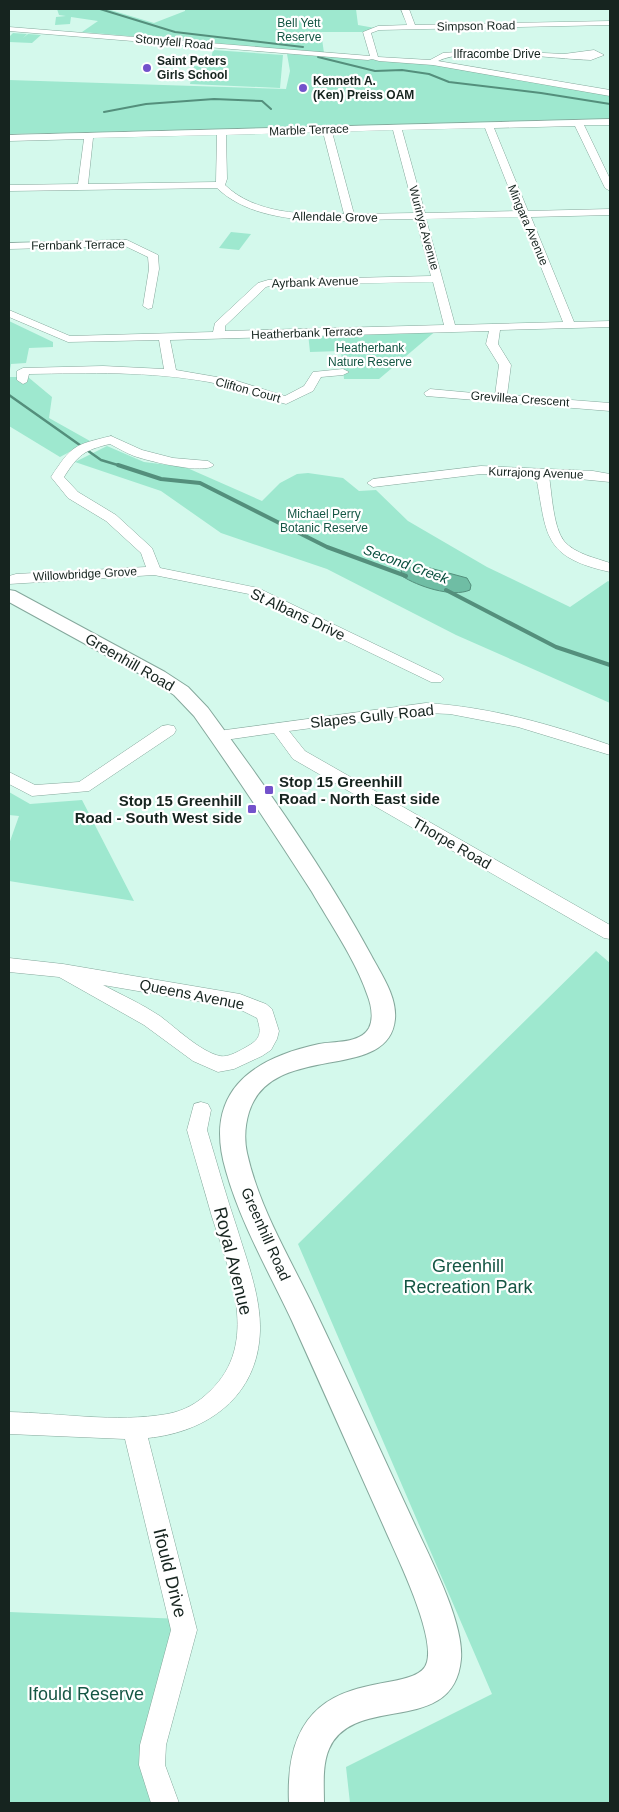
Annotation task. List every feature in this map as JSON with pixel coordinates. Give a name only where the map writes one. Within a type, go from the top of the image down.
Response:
[{"type":"main road","name":"Greenhill Road","points":[[9,595],[158,676],[181,691],[202,712],[320,884],[344,924],[376,988],[384,1010],[383,1023],[379,1035],[358,1048],[305,1056],[282,1063],[261,1074],[244,1094],[234,1115],[232,1145],[247,1197],[320,1351],[416,1562],[444,1637],[444,1665],[433,1686],[417,1693],[350,1706],[321,1727],[305,1783],[307,1803]]},
{"type":"street","points":[[405,9],[412,28]]},
{"type":"street","points":[[527,16],[530,25]]},
{"type":"street","name":"Simpson Road","points":[[374,58],[368,32],[378,28],[610,23]]},
{"type":"street","name":"Stonyfell Road","points":[[9,28],[433,63],[610,93]]},
{"type":"street","name":"Ilfracombe Drive","points":[[433,63],[434,59],[438,56],[448,54],[509,53],[566,56]]},
{"type":"street","points":[[578,122],[610,188]]},
{"type":"street","name":"Marble Terrace","points":[[9,138],[610,122]]},
{"type":"street","name":"Mingara Avenue","points":[[488,124],[523,214],[570,325]]},
{"type":"street","name":"Wurinya Avenue","points":[[397,127],[450,328]]},
{"type":"street","points":[[327,129],[350,219]]},
{"type":"street","points":[[9,188],[220,184],[222,179],[221,132]]},
{"type":"street","points":[[83,186],[89,136]]},
{"type":"street","name":"Allendale Grove","points":[[220,184],[230,195],[260,210],[316,218],[350,219],[610,212]]},
{"type":"street","name":"Fernbank Terrace","points":[[9,246],[126,243],[153,255],[154,269],[148,306]]},
{"type":"street","name":"Ayrbank Avenue","points":[[219,335],[219,326],[262,285],[267,283],[438,279]]},
{"type":"street","name":"Heatherbank Terrace","points":[[9,313],[68,339],[610,324]]},
{"type":"street","points":[[495,327],[492,344],[505,365],[501,397]]},
{"type":"street","points":[[164,337],[171,373]]},
{"type":"street","name":"Clifton Court","points":[[23,380],[23,371],[90,369],[171,373],[234,384],[286,400],[309,388],[317,374],[343,372]]},
{"type":"street","name":"Grevillea Crescent","points":[[430,393],[610,406]]},
{"type":"street","name":"Willowbridge Grove","points":[[9,580],[16,578],[154,571],[147,551],[111,518],[73,495],[57,477],[71,456],[84,448],[112,440],[138,453],[173,462],[208,465]]},
{"type":"street","name":"Kurrajong Avenue","points":[[373,483],[481,470],[593,475],[610,478]]},
{"type":"street","points":[[542,473],[554,533],[559,544],[570,552],[610,568]]},
{"type":"street","name":"St Albans Drive","points":[[154,571],[253,590],[436,680]]},
{"type":"street","name":"Slapes Gully Road","points":[[218,736],[426,708],[452,709],[539,726],[610,750]]},
{"type":"street","name":"Thorpe Road","points":[[278,727],[290,746],[299,755],[610,934]]},
{"type":"street","points":[[9,777],[32,791],[83,787],[168,730]]},
{"type":"street","name":"Queens Avenue","points":[[9,965],[63,971],[228,998],[250,1005],[265,1014],[270,1031],[268,1039],[264,1045],[255,1051],[227,1064],[210,1062],[151,1020],[63,971]]},
{"type":"street","name":"Royal Avenue","points":[[9,1423],[134,1428],[170,1424],[196,1415],[216,1403],[228,1390],[247,1353],[250,1331],[239,1274],[197,1130],[201,1110]]},
{"type":"street","name":"Ifould Drive","points":[[134,1428],[184,1630],[153,1745],[152,1765],[165,1803]]},
{"type":"green space","name":"Bell Yett Reserve","points":[[57,9],[107,9],[154,23],[185,11],[185,9],[356,9],[358,25],[375,28],[368,32],[321,32],[324,53],[82,32],[98,21],[71,17],[70,24],[55,25],[56,17],[66,16],[59,15]]},
{"type":"green space","points":[[13,33],[27,34],[23,38],[28,34],[41,35],[32,43],[9,42],[9,37]]},
{"type":"green space","points":[[213,50],[283,55],[280,88],[190,84],[194,66],[209,67]]},
{"type":"green space","points":[[287,54],[422,63],[610,95],[610,121],[9,134],[9,80],[286,89],[290,71]]},
{"type":"green space","points":[[231,232],[251,234],[239,250],[219,248]]},
{"type":"green space","points":[[9,321],[53,342],[53,347],[29,348],[26,363],[11,364],[9,375]]},
{"type":"green space","name":"Heatherbank Nature Reserve","points":[[438,329],[379,379],[344,379],[341,351],[310,352],[308,333]]},
{"type":"green space","points":[[9,377],[28,377],[52,397],[49,418],[90,441],[60,457],[9,426]]},
{"type":"green space","name":"Michael Perry Botanic Reserve","points":[[107,446],[144,462],[185,467],[262,501],[280,483],[297,474],[308,473],[343,478],[359,491],[376,490],[408,521],[487,567],[570,607],[608,581],[610,582],[610,703],[456,635],[327,569],[221,533],[161,491],[75,462]]},
{"type":"green space","points":[[9,792],[30,804],[82,800],[134,901],[9,881],[9,844],[19,816],[9,815]]},
{"type":"green space","name":"Greenhill Recreation Park","points":[[596,951],[610,963],[610,1803],[350,1803],[346,1767],[492,1694],[298,1244]]},
{"type":"green space","name":"Ifould Reserve","points":[[9,1612],[182,1619],[153,1745],[160,1790],[165,1803],[9,1803]]},
{"type":"shaded area","points":[[413,567],[430,568],[467,578],[471,585],[470,590],[454,593],[445,592],[416,584],[402,576],[401,570]]},
{"type":"waterway","points":[[100,9],[175,32],[303,47]]},
{"type":"waterway","points":[[318,57],[375,71],[402,70],[429,74],[449,82],[541,93],[610,104]]},
{"type":"waterway","points":[[104,112],[146,104],[214,99],[262,101],[271,109]]},
{"type":"waterway","name":"Second Creek","points":[[9,395],[101,460],[121,466]]},
{"type":"waterway","name":"Second Creek","points":[[118,465],[161,479],[200,483],[327,547],[406,576]]},
{"type":"waterway","name":"Second Creek","points":[[446,590],[556,647],[610,665]]},
{"type":"place","name":"Saint Peters Girls School","points":[[147,68]]},
{"type":"place","name":"Kenneth A. (Ken) Preiss OAM","points":[[303,88]]},
{"type":"place","name":"Stop 15 Greenhill Road - North East side","points":[[269,790]]},
{"type":"place","name":"Stop 15 Greenhill Road - South West side","points":[[252,809]]}]
